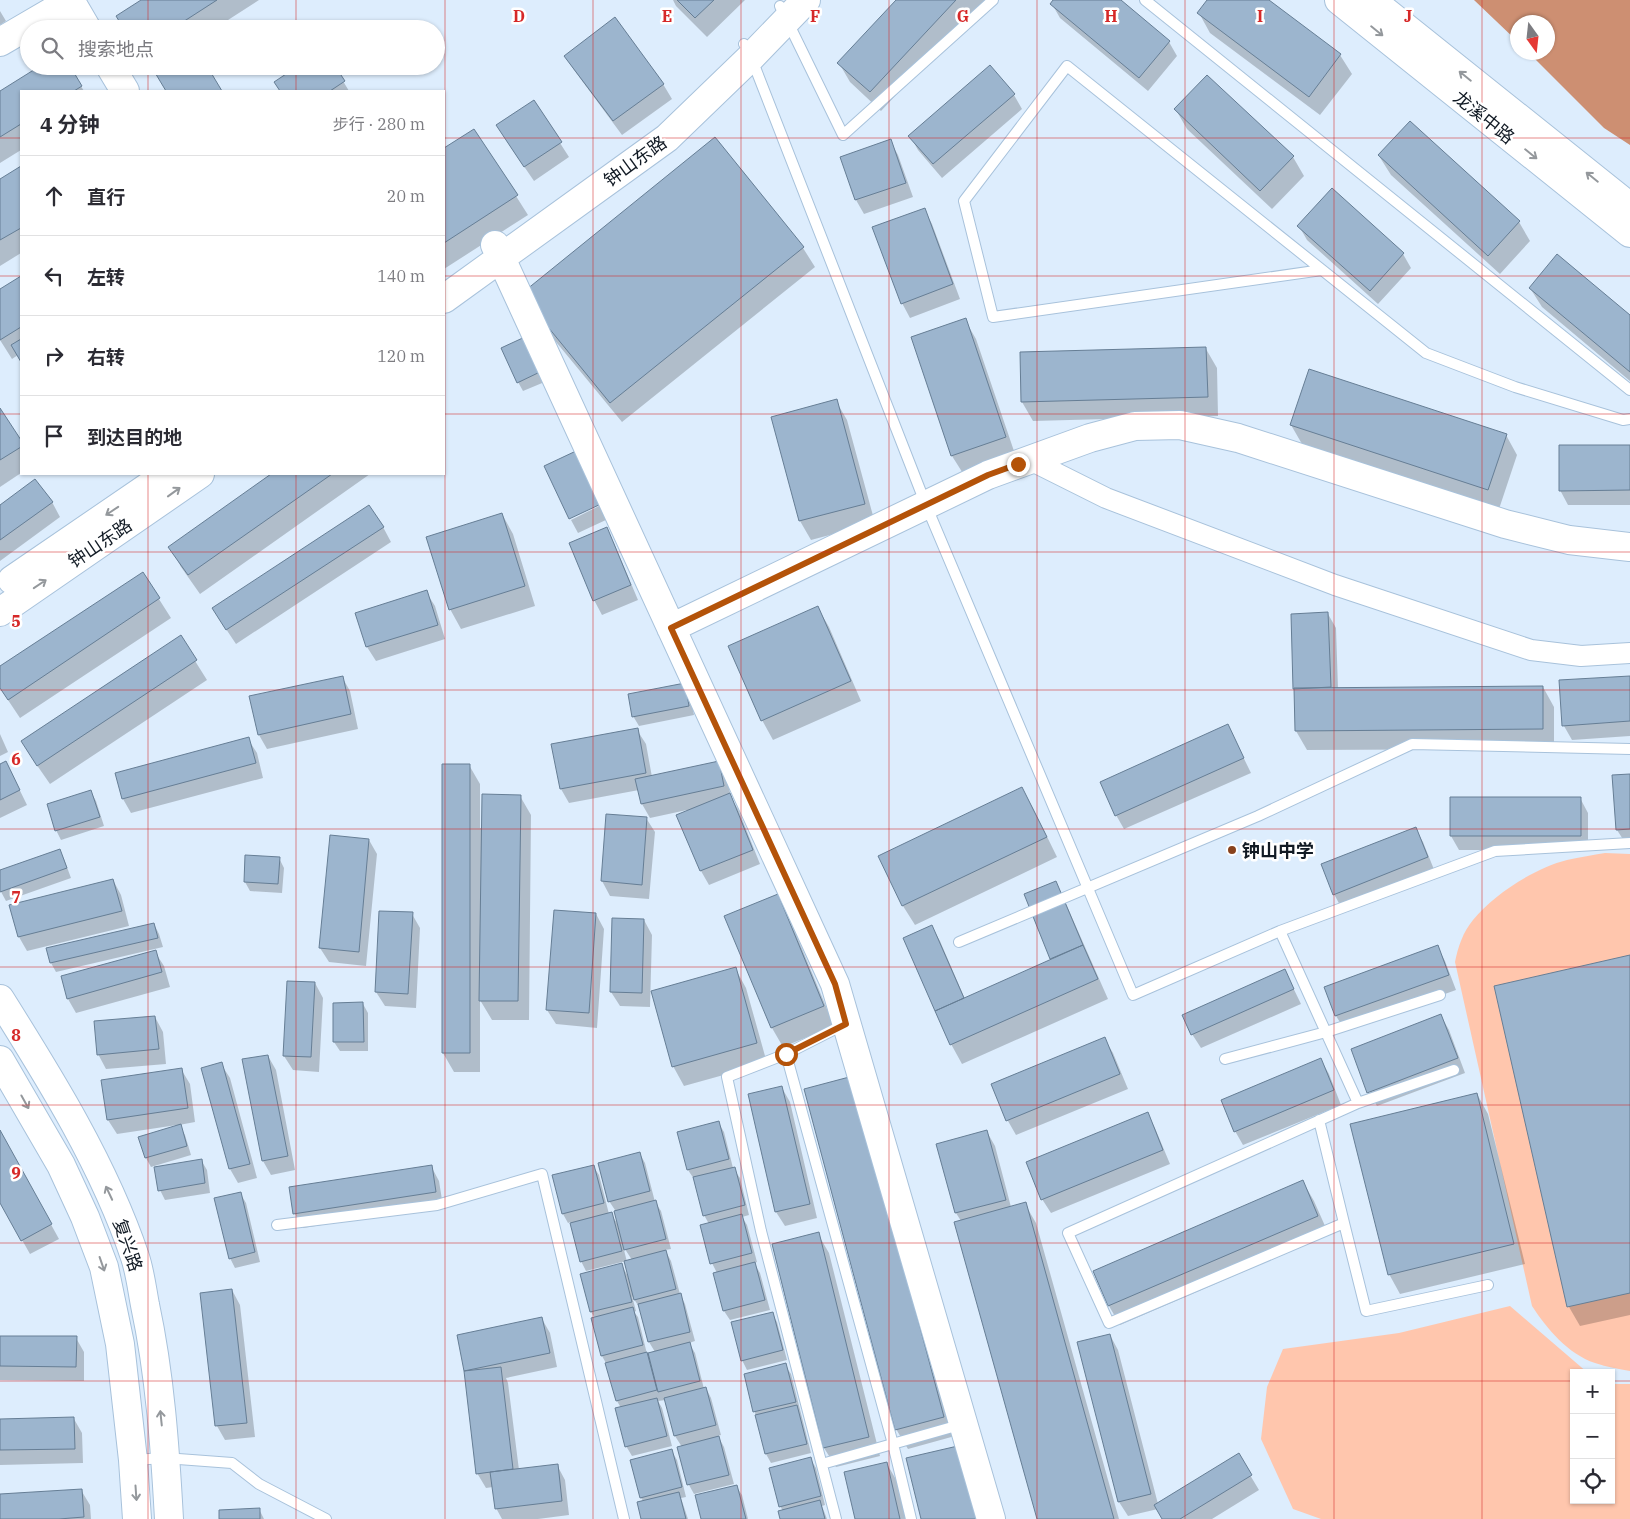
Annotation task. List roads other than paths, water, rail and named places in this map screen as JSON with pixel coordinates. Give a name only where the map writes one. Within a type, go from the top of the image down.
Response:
[{"type":"main road","points":[[37,20],[71,0],[82,20]]},
{"type":"main road","name":"钟山东路","points":[[445,280],[498,251],[667,138],[784,9],[806,0]]},
{"type":"main road","name":"龙溪中路","points":[[1339,0],[1630,233]]},
{"type":"main road","name":"龙溪中路","points":[[1371,0],[1630,207]]},
{"type":"main road","points":[[0,42],[20,30]]},
{"type":"main road","points":[[115,75],[124,90]]},
{"type":"main road","name":"钟山东路","points":[[445,298],[498,251]]},
{"type":"main road","points":[[498,251],[835,984],[991,1519]]},
{"type":"main road","points":[[671,628],[988,475],[1090,438],[1135,426],[1180,425],[1238,438],[1505,524],[1569,540],[1630,547]]},
{"type":"main road","name":"钟山东路","points":[[0,588],[166,475]]},
{"type":"main road","name":"钟山东路","points":[[0,612],[199,475]]},
{"type":"main road","name":"复兴路","points":[[0,999],[39,1061],[89,1150],[115,1205],[135,1258],[152,1339],[165,1458],[169,1519]]},
{"type":"main road","name":"复兴路","points":[[0,1060],[60,1165],[85,1217],[104,1267],[120,1344],[133,1460],[137,1519]]},
{"type":"street","points":[[1030,460],[1106,498],[1307,574],[1531,650],[1581,656],[1630,653]]},
{"type":"lane","points":[[784,9],[843,135],[993,0]]},
{"type":"lane","points":[[1144,0],[1630,390]]},
{"type":"lane","points":[[747,50],[926,505],[1133,995],[1280,931],[1495,851],[1630,843]]},
{"type":"lane","points":[[1322,270],[993,317],[964,201],[1067,66],[1426,353],[1516,387],[1623,420],[1630,419]]},
{"type":"lane","points":[[960,942],[1258,816],[1412,744],[1630,749]]},
{"type":"lane","points":[[1280,931],[1358,1103]]},
{"type":"lane","points":[[1224,1059],[1326,1032],[1440,995]]},
{"type":"lane","points":[[836,1519],[761,1231],[727,1077],[786,1054],[846,1024]]},
{"type":"lane","points":[[786,1054],[893,1444],[911,1519]]},
{"type":"lane","points":[[1344,1223],[1109,1323],[1068,1233],[1358,1103],[1454,1070]]},
{"type":"lane","points":[[1319,1120],[1366,1312],[1488,1285]]},
{"type":"lane","points":[[277,1225],[437,1205],[542,1174],[624,1519]]},
{"type":"lane","points":[[822,1464],[964,1424]]},
{"type":"lane","points":[[133,1460],[165,1458],[232,1463],[259,1484],[326,1519]]},
{"type":"place","name":"钟山中学","points":[[1232,850]]}]
